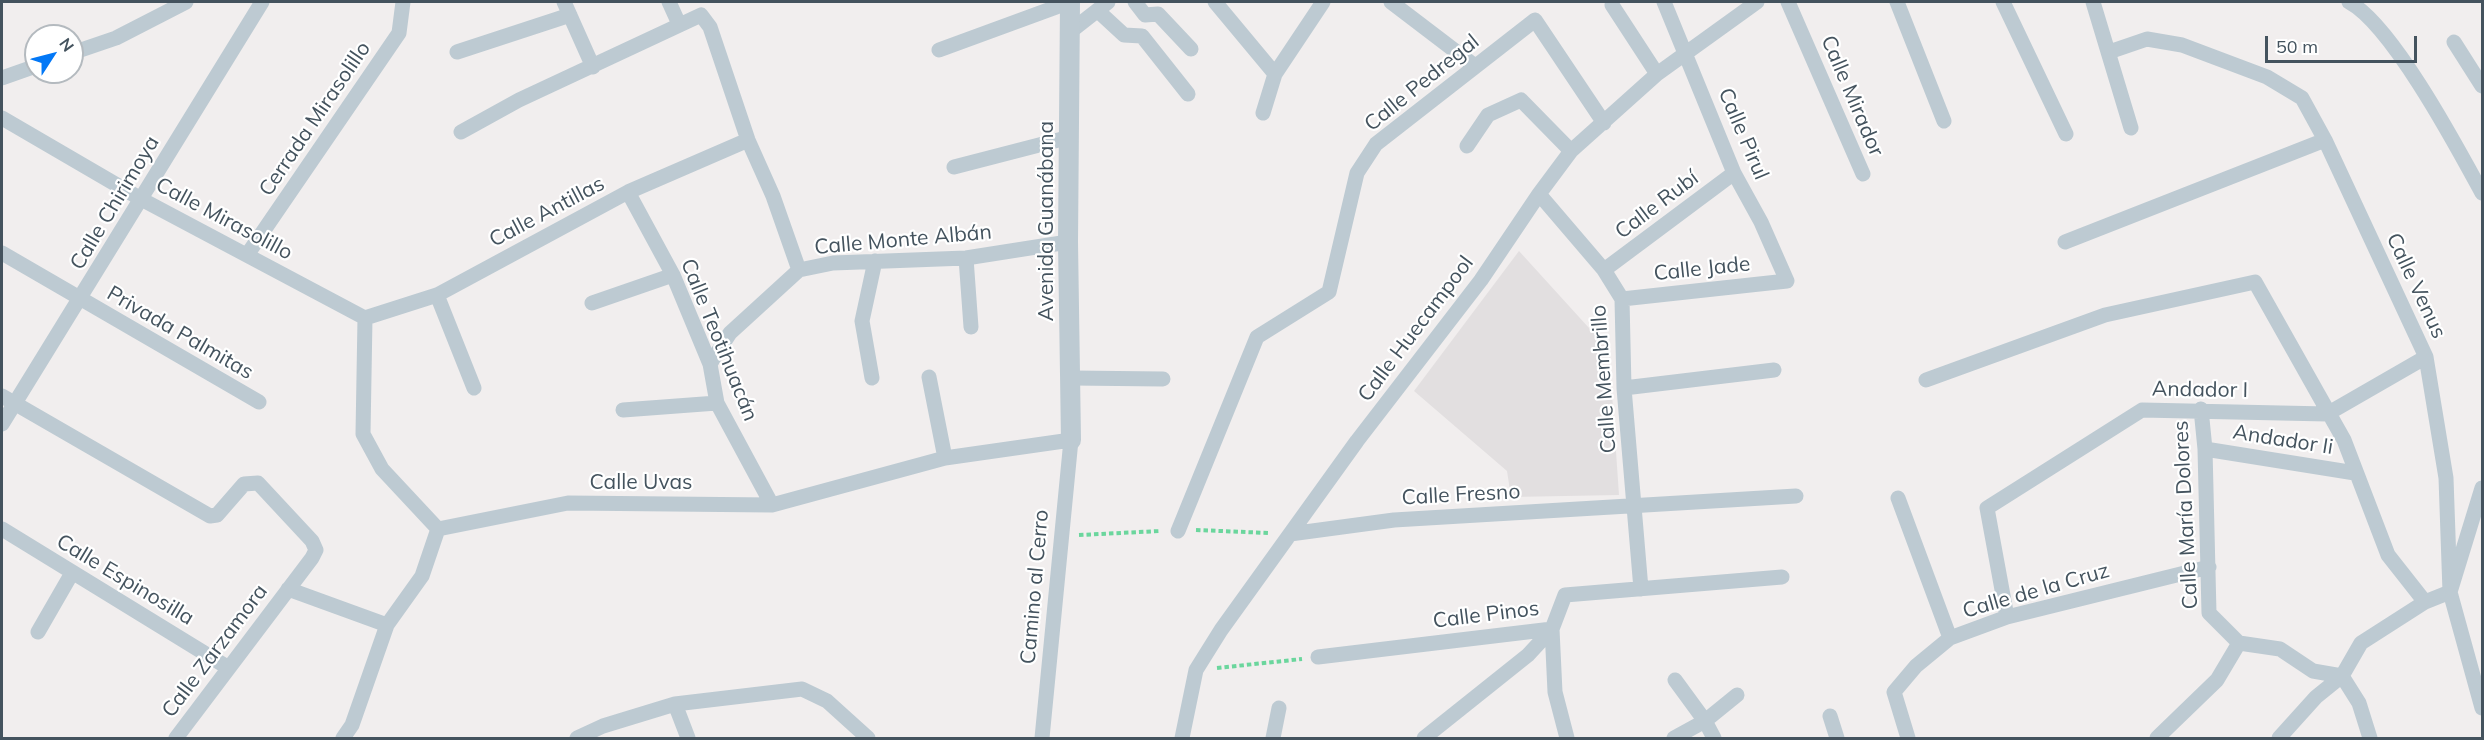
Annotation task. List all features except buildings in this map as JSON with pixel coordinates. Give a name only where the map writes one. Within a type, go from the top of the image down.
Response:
[{"type":"street","points":[[84,49],[116,38],[186,2]]},
{"type":"street","name":"Calle Chirimoya","points":[[2,424],[8,400],[80,300],[262,2]]},
{"type":"street","name":"Cerrada Mirasolillo","points":[[247,255],[399,33],[403,2]]},
{"type":"street","points":[[669,2],[679,24]]},
{"type":"street","points":[[939,50],[1070,2]]},
{"type":"street","name":"Avenida Guanábana","points":[[1070,2],[1068,242],[1072,378],[1071,440]]},
{"type":"street","points":[[1135,2],[1145,15],[1158,14],[1191,49]]},
{"type":"street","points":[[1215,2],[1275,74]]},
{"type":"street","points":[[1263,113],[1275,74],[1323,2]]},
{"type":"street","points":[[1391,2],[1475,66]]},
{"type":"street","name":"Calle Pirul","points":[[1664,2],[1734,173],[1761,222],[1787,281]]},
{"type":"street","name":"Calle Huecampool","points":[[1182,738],[1196,670],[1290,534],[1480,280],[1571,151],[1657,74],[1757,2]]},
{"type":"street","name":"Calle Mirador","points":[[1788,2],[1863,174]]},
{"type":"street","points":[[1897,2],[1944,121]]},
{"type":"street","points":[[2003,2],[2066,135]]},
{"type":"street","points":[[2093,2],[2131,128]]},
{"type":"street","points":[[2349,2],[2360,7],[2392,46],[2449,133],[2482,193]]},
{"type":"street","points":[[1612,5],[1657,74]]},
{"type":"street","points":[[1071,31],[1103,6],[1124,35],[1142,36],[1188,94]]},
{"type":"street","points":[[457,52],[567,8],[593,67]]},
{"type":"street","points":[[462,132],[519,100],[701,15],[710,27],[748,140],[773,196],[799,270]]},
{"type":"street","name":"Calle Pedregal","points":[[1178,531],[1257,337],[1329,292],[1357,173],[1376,144],[1535,20],[1604,123]]},
{"type":"street","name":"Calle Venus","points":[[2109,52],[2147,39],[2182,45],[2267,77],[2302,98],[2325,140],[2426,357],[2446,478],[2450,592],[2482,708]]},
{"type":"street","points":[[2454,42],[2482,86]]},
{"type":"street","points":[[2,78],[24,70]]},
{"type":"street","points":[[1467,146],[1488,115],[1521,100],[1571,151]]},
{"type":"street","name":"Calle Mirasolillo","points":[[2,118],[141,199],[365,318]]},
{"type":"street","points":[[954,167],[1070,137]]},
{"type":"street","name":"Calle Antillas","points":[[365,318],[437,295],[628,192],[748,140]]},
{"type":"street","points":[[2065,242],[2325,140]]},
{"type":"street","name":"Calle Rubí","points":[[1604,270],[1734,173]]},
{"type":"street","name":"Calle Teotihuacán","points":[[628,192],[673,275],[710,364],[717,403],[772,505]]},
{"type":"street","name":"Calle Membrillo","points":[[1539,194],[1604,270],[1622,298],[1624,388],[1641,589]]},
{"type":"street","name":"Calle Monte Albán","points":[[710,364],[730,333],[799,270],[833,263],[966,258],[1068,242]]},
{"type":"street","name":"Privada Palmitas","points":[[2,253],[259,402]]},
{"type":"street","points":[[966,258],[971,327]]},
{"type":"street","points":[[872,378],[862,321],[875,261]]},
{"type":"street","points":[[592,303],[673,275]]},
{"type":"street","name":"Calle Jade","points":[[1622,298],[1787,281]]},
{"type":"street","points":[[1926,380],[2105,315],[2255,282],[2327,414],[2344,440],[2388,555],[2425,602]]},
{"type":"street","points":[[437,295],[474,388]]},
{"type":"street","points":[[343,738],[352,725],[387,625],[423,576],[438,529],[382,469],[363,434],[365,318]]},
{"type":"street","points":[[2327,414],[2426,357]]},
{"type":"street","points":[[1624,388],[1774,370]]},
{"type":"street","points":[[929,377],[945,458]]},
{"type":"street","points":[[1072,378],[1163,379]]},
{"type":"street","name":"Calle Zarzamora","points":[[8,400],[214,516],[244,484],[258,483],[312,541],[316,550],[176,738]]},
{"type":"street","points":[[623,410],[717,403]]},
{"type":"street","name":"Andador I","points":[[2007,617],[1987,508],[2142,410],[2327,414]]},
{"type":"street","name":"Calle María Dolores","points":[[2201,410],[2205,449],[2209,614],[2240,643]]},
{"type":"street","name":"Calle Uvas","points":[[438,529],[568,504],[772,505],[945,458],[1071,440]]},
{"type":"street","name":"Camino al Cerro","points":[[1042,738],[1071,440]]},
{"type":"street","name":"Andador Ii","points":[[2205,449],[2355,473]]},
{"type":"street","points":[[2279,738],[2316,697],[2342,676],[2361,643],[2425,602],[2450,592],[2482,488]]},
{"type":"street","name":"Calle Fresno","points":[[1290,534],[1394,520],[1796,496]]},
{"type":"street","points":[[1898,498],[1950,638]]},
{"type":"street","name":"Calle Espinosilla","points":[[2,529],[227,667]]},
{"type":"street","name":"Calle de la Cruz","points":[[1908,738],[1894,692],[1916,666],[1950,638],[2007,617],[2209,567]]},
{"type":"street","points":[[38,632],[72,573]]},
{"type":"street","name":"Calle Pinos","points":[[1318,657],[1551,629],[1565,595],[1782,577]]},
{"type":"street","points":[[288,589],[387,625]]},
{"type":"street","points":[[1424,738],[1528,655],[1551,629]]},
{"type":"street","points":[[1551,629],[1555,692],[1568,738]]},
{"type":"street","points":[[2157,738],[2217,680],[2240,643],[2280,649],[2313,671],[2342,676],[2359,703],[2370,738]]},
{"type":"street","points":[[1675,680],[1706,721],[1714,738]]},
{"type":"street","points":[[577,738],[603,726],[675,704],[802,689],[827,701],[868,738]]},
{"type":"street","points":[[1674,738],[1706,721],[1737,695]]},
{"type":"street","points":[[675,704],[688,738]]},
{"type":"street","points":[[1273,738],[1280,708]]},
{"type":"street","points":[[1830,716],[1837,738]]},
{"type":"street","points":[[1440,725],[1449,738]]},
{"type":"path","points":[[1196,670],[1318,657]]},
{"type":"shaded area","points":[[1519,251],[1609,350],[1619,495],[1511,497],[1507,471],[1414,391]]}]
